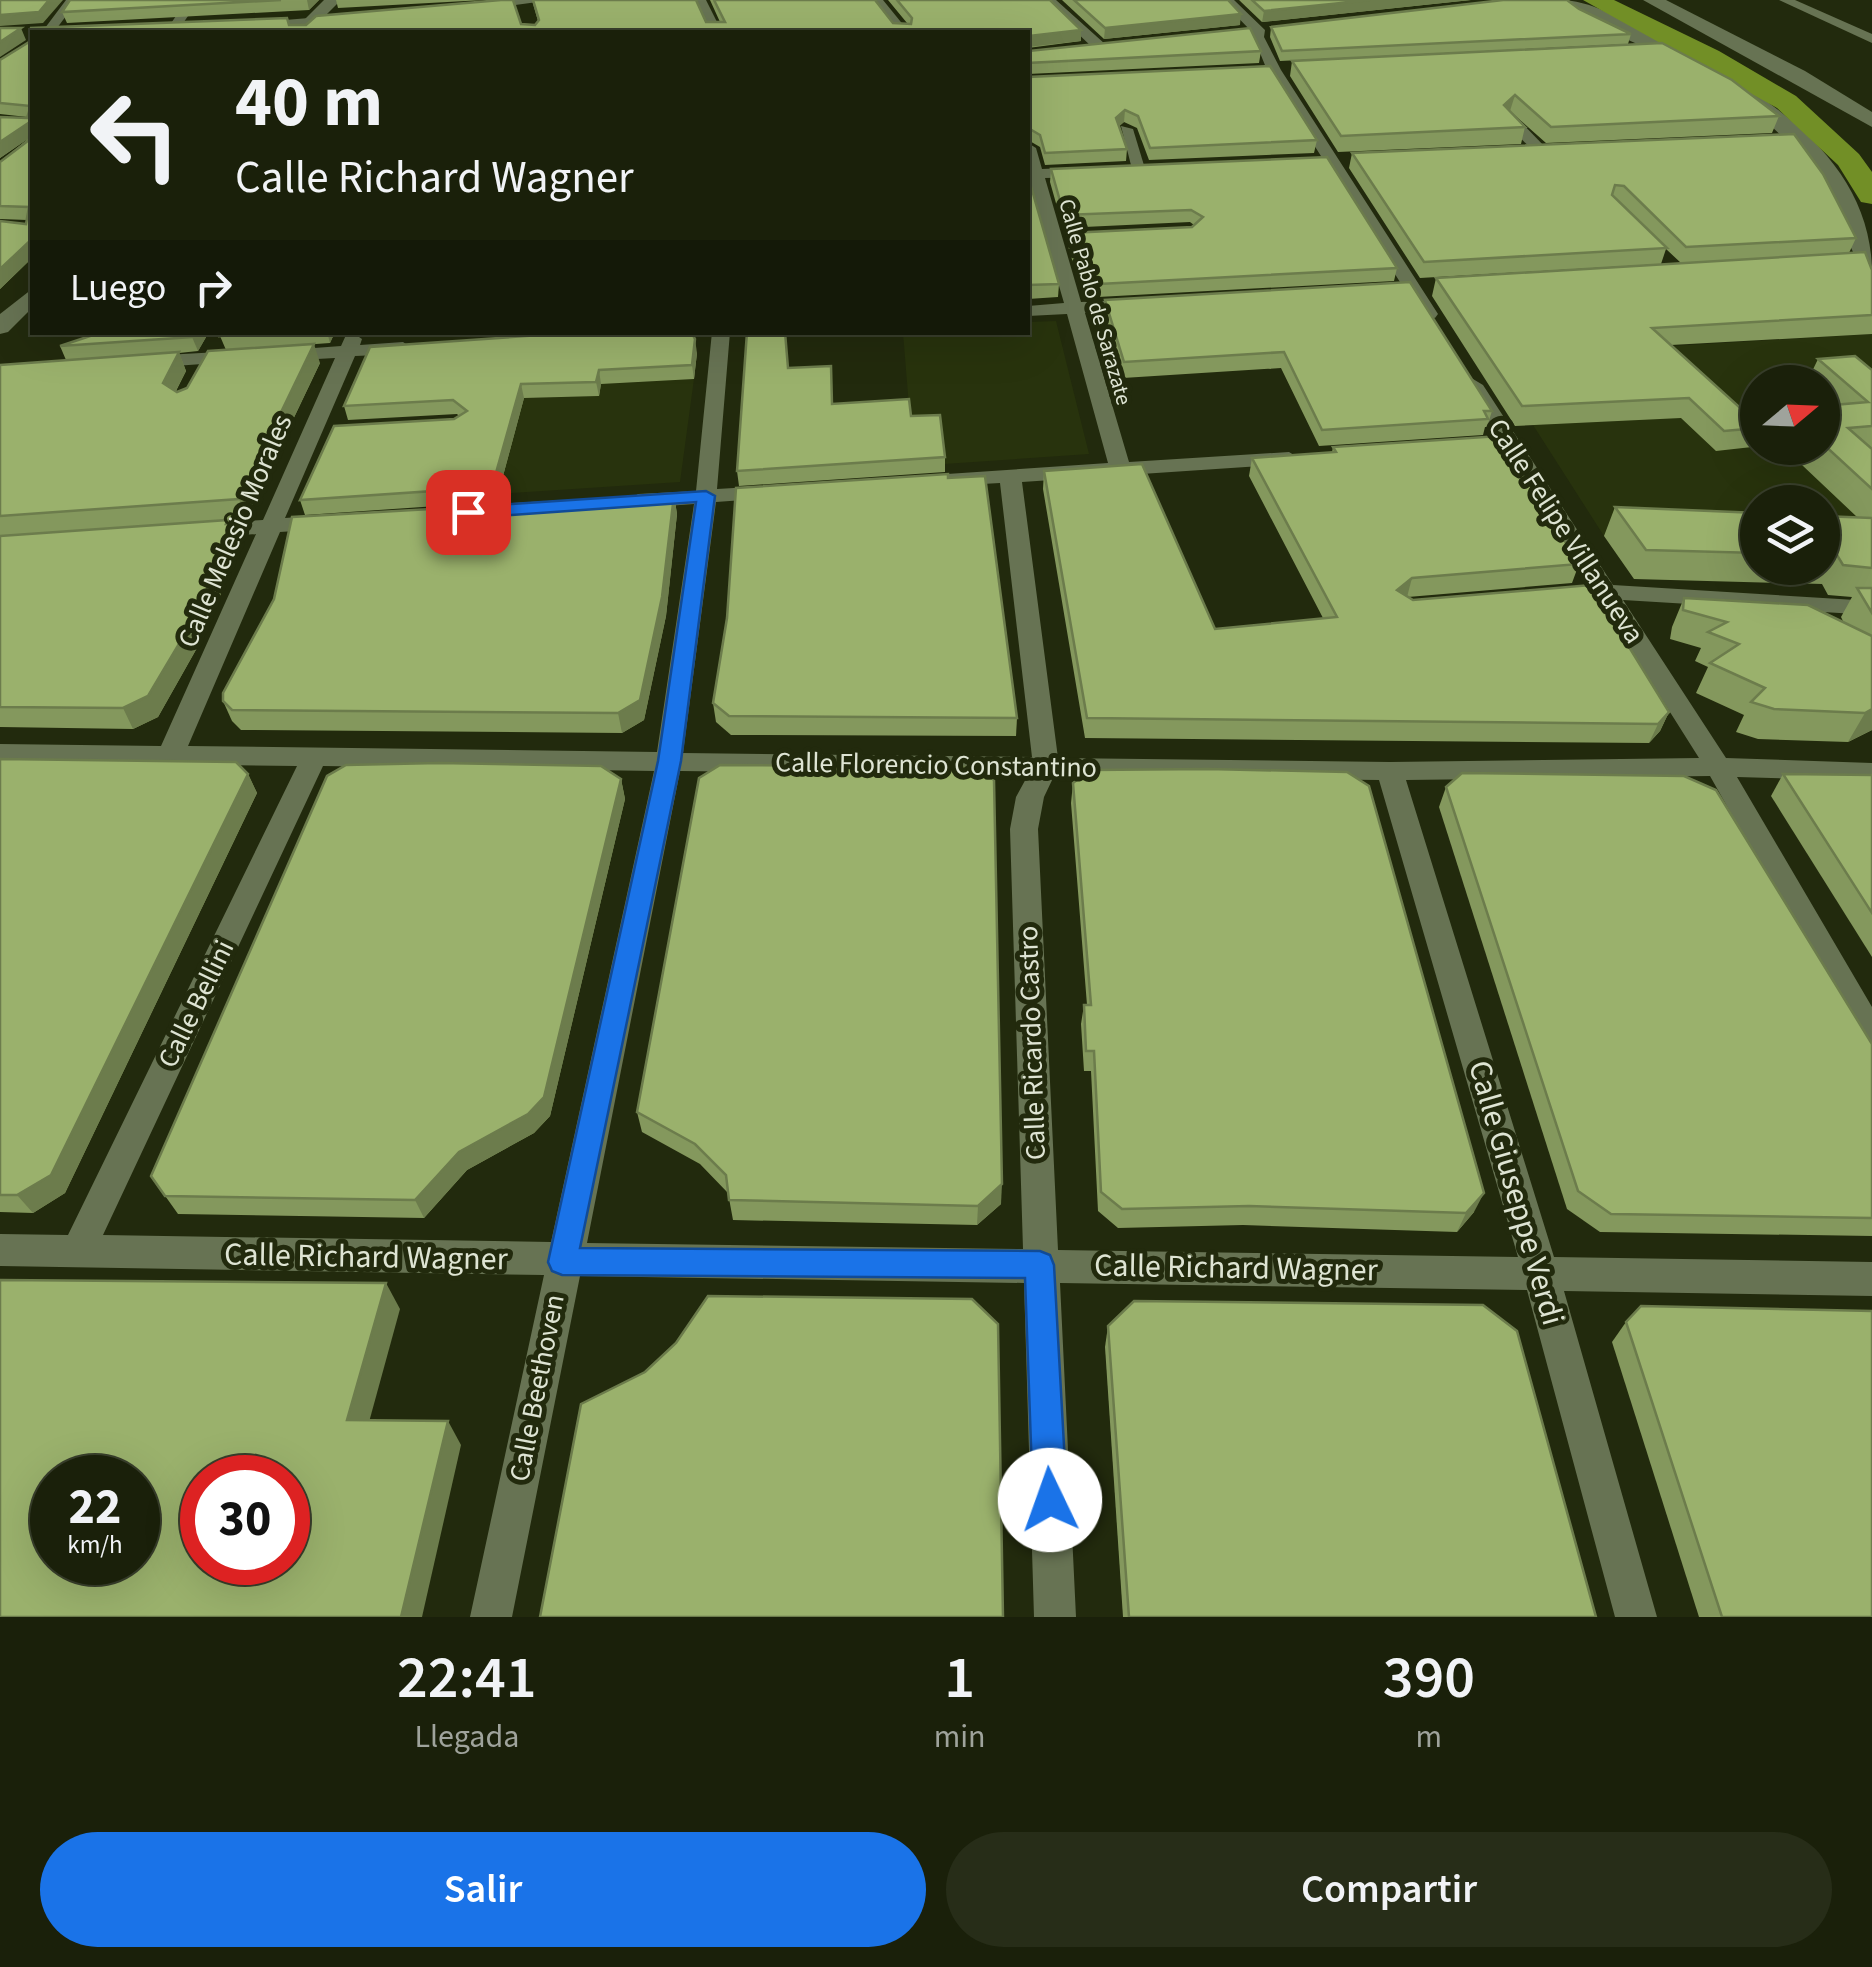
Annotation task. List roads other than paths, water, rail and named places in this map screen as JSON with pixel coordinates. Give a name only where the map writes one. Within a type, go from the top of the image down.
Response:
[{"type":"highway","points":[[1595,0],[1640,8],[1798,74]]},
{"type":"highway","points":[[1640,8],[1742,95]]},
{"type":"highway","points":[[1640,8],[1802,94],[1872,148]]},
{"type":"highway","points":[[1640,8],[1796,112],[1838,148],[1872,195]]},
{"type":"main road","points":[[1567,0],[1651,51],[1742,95],[1831,180],[1865,263]]},
{"type":"main road","points":[[1798,74],[1872,121]]},
{"type":"street","points":[[50,30],[72,0]]},
{"type":"street","points":[[170,29],[193,0]]},
{"type":"street","points":[[306,26],[333,0]]},
{"type":"street","points":[[465,7],[546,0]]},
{"type":"street","points":[[700,0],[715,30]]},
{"type":"street","points":[[876,0],[901,30]]},
{"type":"street","points":[[1050,0],[1100,47]]},
{"type":"street","points":[[1227,0],[1248,15],[1258,30],[1256,38],[1274,70],[1442,334]]},
{"type":"street","points":[[1785,0],[1872,39]]},
{"type":"street","points":[[522,1],[526,18]]},
{"type":"street","points":[[236,24],[306,26],[350,17]]},
{"type":"street","points":[[170,29],[198,26]]},
{"type":"street","points":[[1238,32],[1277,28]]},
{"type":"street","points":[[1082,49],[1120,45]]},
{"type":"street","points":[[1255,71],[1293,69]]},
{"type":"street","points":[[1510,119],[1542,152]]},
{"type":"street","points":[[1123,170],[1126,129]]},
{"type":"street","points":[[1523,152],[1562,151]]},
{"type":"street","points":[[1312,160],[1350,159]]},
{"type":"street","points":[[1031,174],[1160,168]]},
{"type":"street","name":"Calle Pablo de Sarazate","points":[[1031,174],[1062,237],[1074,309],[1120,468]]},
{"type":"street","points":[[0,328],[30,298]]},
{"type":"street","points":[[1030,311],[1154,304]]},
{"type":"street","points":[[192,387],[220,335]]},
{"type":"street","name":"Calle Beethoven","points":[[492,1617],[562,1262],[670,761],[706,496],[721,335]]},
{"type":"street","points":[[128,363],[352,342],[424,346]]},
{"type":"street","name":"Calle Melesio Morales","points":[[171,754],[352,342]]},
{"type":"street","name":"Calle Felipe Villanueva","points":[[1461,365],[1500,444],[1604,590],[1718,767],[1872,1036]]},
{"type":"street","points":[[310,432],[346,430]]},
{"type":"street","points":[[915,482],[1315,456]]},
{"type":"street","name":"Calle Ricardo Castro","points":[[1010,475],[1046,766],[1030,797],[1024,829],[1055,1617]]},
{"type":"street","points":[[607,503],[801,490]]},
{"type":"street","points":[[173,533],[349,520]]},
{"type":"street","points":[[1564,594],[1604,590],[1872,608]]},
{"type":"street","name":"Calle Florencio Constantino","points":[[0,753],[1390,771],[1718,767],[1872,772]]},
{"type":"street","name":"Calle Bellini","points":[[78,1251],[315,756]]},
{"type":"street","name":"Calle Giuseppe Verdi","points":[[1390,771],[1540,1272],[1636,1617]]},
{"type":"street","name":"Calle Richard Wagner","points":[[0,1250],[562,1262],[1040,1265],[1872,1279]]}]
